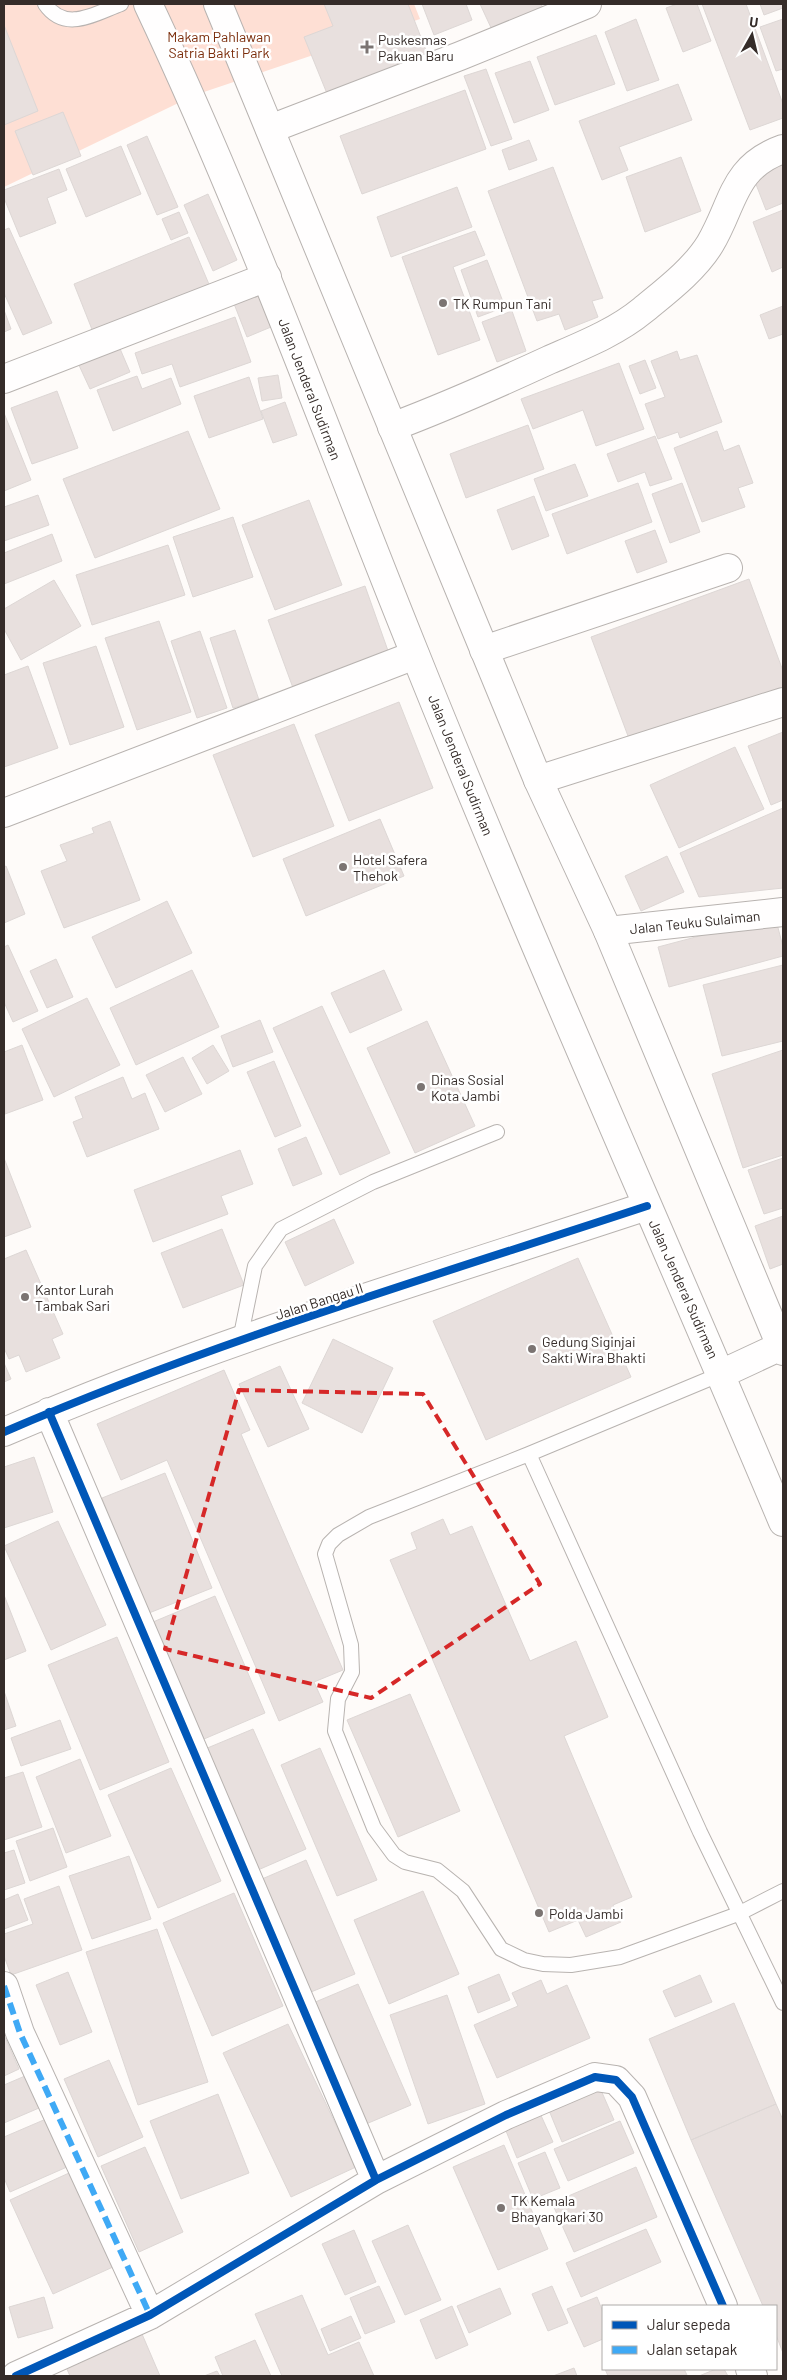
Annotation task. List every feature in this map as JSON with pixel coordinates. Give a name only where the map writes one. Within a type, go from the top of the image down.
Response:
[{"type":"main road","name":"Jalan Jenderal Sudirman","points":[[148,4],[192,96],[267,277],[415,655],[577,1046],[721,1374],[783,1522]]},
{"type":"main road","points":[[218,4],[538,780],[608,931],[782,1348],[721,1374]]},
{"type":"main road","points":[[270,129],[460,56],[587,4]]},
{"type":"main road","points":[[392,427],[454,404],[604,335],[641,312],[697,262],[710,244],[738,182],[749,168],[763,158],[783,149]]},
{"type":"main road","points":[[4,379],[267,277]]},
{"type":"main road","points":[[484,650],[728,568]]},
{"type":"main road","points":[[4,813],[415,655]]},
{"type":"main road","points":[[538,780],[783,702]]},
{"type":"main road","name":"Jalan Teuku Sulaiman","points":[[608,931],[783,912]]},
{"type":"main road","name":"Jalan Bangau II","points":[[4,1432],[49,1412],[240,1340],[647,1206]]},
{"type":"main road","points":[[49,1412],[376,2180]]},
{"type":"main road","points":[[4,1986],[20,2033],[150,2315]]},
{"type":"main road","points":[[16,2376],[150,2315],[376,2180],[506,2115],[595,2077],[616,2080],[632,2097],[723,2305]]},
{"type":"lane","points":[[45,4],[53,15],[66,19],[82,19],[121,4]]},
{"type":"lane","points":[[240,1340],[255,1266],[281,1229],[373,1182],[497,1132]]},
{"type":"lane","points":[[721,1374],[369,1518],[338,1535],[329,1544],[325,1554],[352,1645],[352,1672],[338,1699],[335,1731],[374,1828],[394,1855],[405,1862],[436,1870],[463,1891],[501,1949],[524,1960],[543,1964],[571,1964],[620,1957],[738,1914],[783,1892]]},
{"type":"lane","points":[[529,1454],[738,1914],[783,2003]]},
{"type":"highlighted area","points":[[239,1390],[423,1394],[540,1584],[371,1698],[165,1649]]},
{"type":"green space","name":"Makam Pahlawan Satria Bakti Park","points":[[4,4],[414,4],[420,19],[195,95],[4,187]]},
{"type":"building","name":"Puskesmas Pakuan Baru","points":[[324,4],[408,4],[429,58],[328,96],[304,37],[333,26]]},
{"type":"building","points":[[422,4],[466,4],[472,20],[434,35]]},
{"type":"building","points":[[480,4],[541,4],[544,10],[493,32]]},
{"type":"building","points":[[677,4],[697,4],[711,41],[683,52],[666,8]]},
{"type":"building","points":[[702,4],[746,4],[783,104],[783,118],[750,130]]},
{"type":"building","points":[[760,4],[783,4],[783,8],[764,15]]},
{"type":"building","points":[[636,19],[659,80],[627,91],[605,32]]},
{"type":"building","points":[[783,19],[783,69],[776,71],[760,27]]},
{"type":"building","points":[[4,25],[38,111],[4,125]]},
{"type":"building","points":[[596,35],[615,84],[555,105],[537,57]]},
{"type":"building","points":[[530,61],[549,110],[514,123],[495,73]]},
{"type":"building","points":[[486,69],[512,139],[491,146],[464,76]]},
{"type":"building","points":[[678,84],[692,120],[619,147],[628,170],[602,180],[579,121]]},
{"type":"building","points":[[465,90],[486,149],[362,194],[340,136]]},
{"type":"building","points":[[63,112],[81,156],[33,175],[15,131]]},
{"type":"building","points":[[147,136],[178,207],[157,215],[127,145]]},
{"type":"building","points":[[529,140],[537,160],[509,170],[502,150]]},
{"type":"building","points":[[121,146],[141,194],[86,217],[66,169]]},
{"type":"building","points":[[681,157],[701,211],[645,232],[626,177]]},
{"type":"building","points":[[783,163],[783,203],[766,210],[752,174]]},
{"type":"building","points":[[553,167],[603,298],[592,301],[598,317],[565,330],[559,314],[537,321],[488,191]]},
{"type":"building","points":[[59,169],[67,190],[47,198],[56,223],[20,237],[4,198],[4,190]]},
{"type":"building","points":[[457,187],[472,227],[391,257],[377,217]]},
{"type":"building","points":[[208,194],[237,260],[213,271],[184,205]]},
{"type":"building","points":[[783,210],[783,267],[772,272],[753,222]]},
{"type":"building","points":[[179,212],[188,233],[171,240],[162,219]]},
{"type":"building","points":[[9,228],[52,323],[23,335],[4,293],[4,230]]},
{"type":"building","name":"TK Rumpun Tani","points":[[475,231],[485,255],[453,267],[480,340],[438,355],[402,257]]},
{"type":"building","points":[[189,237],[211,289],[95,337],[74,284]]},
{"type":"building","points":[[487,260],[505,307],[478,317],[461,270]]},
{"type":"building","points":[[255,287],[271,327],[247,337],[231,296]]},
{"type":"building","points":[[783,306],[783,334],[769,339],[760,315]]},
{"type":"building","points":[[4,310],[11,329],[4,332]]},
{"type":"building","points":[[512,311],[526,351],[497,362],[482,322]]},
{"type":"building","points":[[235,317],[251,362],[180,387],[172,364],[142,374],[135,353]]},
{"type":"building","points":[[118,344],[130,372],[90,389],[77,361]]},
{"type":"building","points":[[677,351],[680,360],[697,355],[722,422],[680,438],[678,432],[658,439],[645,404],[665,397],[651,361]]},
{"type":"building","points":[[645,360],[656,388],[640,394],[629,366]]},
{"type":"building","points":[[619,363],[644,429],[596,446],[583,410],[533,429],[521,399]]},
{"type":"building","points":[[278,375],[282,398],[262,401],[258,378]]},
{"type":"building","points":[[137,376],[142,389],[171,378],[181,404],[113,431],[97,390]]},
{"type":"building","points":[[249,377],[263,419],[209,438],[194,396]]},
{"type":"building","points":[[57,391],[78,448],[32,464],[11,408]]},
{"type":"building","points":[[285,402],[297,435],[273,443],[261,411]]},
{"type":"building","points":[[4,413],[31,480],[4,491]]},
{"type":"building","points":[[528,425],[544,469],[466,498],[450,454]]},
{"type":"building","points":[[188,431],[220,509],[95,558],[63,479]]},
{"type":"building","points":[[717,431],[724,451],[739,445],[753,483],[738,488],[745,507],[702,522],[674,448]]},
{"type":"building","points":[[655,436],[672,479],[650,486],[645,472],[618,482],[607,454]]},
{"type":"building","points":[[575,464],[588,496],[546,511],[534,479]]},
{"type":"building","points":[[638,483],[652,522],[567,554],[552,514]]},
{"type":"building","points":[[682,483],[700,532],[670,543],[652,494]]},
{"type":"building","points":[[38,495],[49,525],[4,541],[4,507]]},
{"type":"building","points":[[534,496],[549,536],[512,550],[497,510]]},
{"type":"building","points":[[309,500],[342,585],[275,610],[242,525]]},
{"type":"building","points":[[233,517],[253,577],[193,597],[173,537]]},
{"type":"building","points":[[655,530],[667,562],[637,573],[625,541]]},
{"type":"building","points":[[52,534],[62,561],[4,584],[4,553]]},
{"type":"building","points":[[168,545],[185,595],[92,625],[76,575]]},
{"type":"building","points":[[749,579],[783,671],[783,688],[631,744],[591,637]]},
{"type":"building","points":[[54,580],[81,626],[21,660],[4,629],[4,609]]},
{"type":"building","points":[[365,586],[392,662],[296,696],[268,620]]},
{"type":"building","points":[[159,621],[191,712],[137,730],[105,638]]},
{"type":"building","points":[[235,630],[259,700],[233,708],[210,638]]},
{"type":"building","points":[[200,631],[227,708],[197,718],[171,641]]},
{"type":"building","points":[[96,646],[124,727],[70,745],[43,663]]},
{"type":"building","points":[[28,666],[58,748],[4,767],[4,675]]},
{"type":"building","points":[[399,702],[433,788],[349,821],[315,735]]},
{"type":"building","points":[[294,724],[334,826],[253,857],[213,755]]},
{"type":"building","points":[[783,732],[783,800],[771,805],[748,746]]},
{"type":"building","points":[[735,747],[764,809],[679,848],[650,785]]},
{"type":"building","points":[[783,808],[783,888],[699,897],[680,853]]},
{"type":"building","name":"Hotel Safera Thehok","points":[[380,819],[404,876],[306,916],[283,859]]},
{"type":"building","points":[[110,821],[140,900],[64,928],[41,871],[67,861],[60,845],[94,833],[92,828]]},
{"type":"building","points":[[667,856],[684,892],[641,911],[625,876]]},
{"type":"building","points":[[6,866],[25,914],[4,923],[4,867]]},
{"type":"building","points":[[167,901],[192,953],[116,988],[92,937]]},
{"type":"building","points":[[775,916],[783,947],[783,956],[669,987],[658,947]]},
{"type":"building","points":[[8,945],[38,1011],[13,1022],[4,1002],[4,947]]},
{"type":"building","points":[[56,959],[73,997],[47,1008],[30,971]]},
{"type":"building","points":[[783,965],[783,1041],[722,1056],[703,985]]},
{"type":"building","points":[[192,970],[219,1027],[136,1065],[110,1008]]},
{"type":"building","points":[[384,970],[402,1010],[350,1033],[331,993]]},
{"type":"building","points":[[87,998],[120,1065],[54,1097],[22,1029]]},
{"type":"building","points":[[322,1006],[390,1153],[340,1175],[273,1028]]},
{"type":"building","points":[[260,1020],[273,1052],[233,1067],[221,1036]]},
{"type":"building","name":"Dinas Sosial Kota Jambi","points":[[427,1021],[475,1126],[415,1153],[367,1048]]},
{"type":"building","points":[[22,1045],[43,1100],[5,1114],[4,1052]]},
{"type":"building","points":[[213,1045],[229,1071],[207,1084],[192,1058]]},
{"type":"building","points":[[783,1050],[783,1155],[743,1168],[712,1074]]},
{"type":"building","points":[[183,1057],[202,1094],[165,1112],[146,1075]]},
{"type":"building","points":[[274,1061],[301,1126],[275,1137],[247,1072]]},
{"type":"building","points":[[123,1077],[132,1099],[145,1093],[159,1129],[87,1157],[73,1122],[83,1118],[75,1097]]},
{"type":"building","points":[[306,1137],[322,1174],[293,1186],[278,1149]]},
{"type":"building","points":[[240,1150],[253,1184],[221,1196],[228,1214],[153,1242],[134,1190]]},
{"type":"building","points":[[4,1158],[31,1227],[4,1237]]},
{"type":"building","points":[[783,1158],[783,1208],[764,1214],[748,1170]]},
{"type":"building","points":[[783,1216],[783,1264],[770,1269],[755,1226]]},
{"type":"building","points":[[334,1219],[354,1263],[305,1286],[285,1242]]},
{"type":"building","points":[[222,1229],[244,1285],[183,1308],[161,1253]]},
{"type":"building","name":"Kantor Lurah Tambak Sari","points":[[26,1250],[63,1334],[52,1339],[60,1358],[26,1372],[19,1355],[9,1359],[4,1348],[4,1259]]},
{"type":"building","name":"Gedung Siginjai Sakti Wira Bhakti","points":[[578,1258],[631,1377],[486,1440],[433,1321]]},
{"type":"building","points":[[333,1339],[393,1368],[362,1433],[302,1403]]},
{"type":"building","points":[[4,1363],[11,1379],[4,1382]]},
{"type":"building","points":[[280,1366],[309,1429],[268,1447],[239,1384]]},
{"type":"building","points":[[224,1370],[250,1430],[241,1434],[343,1670],[314,1682],[323,1702],[279,1721],[167,1460],[121,1480],[97,1424]]},
{"type":"building","points":[[34,1457],[53,1512],[4,1528],[4,1467]]},
{"type":"building","points":[[165,1473],[212,1588],[149,1613],[102,1498]]},
{"type":"building","points":[[443,1519],[450,1535],[472,1526],[530,1661],[576,1641],[608,1717],[564,1736],[632,1897],[613,1905],[621,1922],[586,1937],[578,1920],[549,1932],[390,1560],[417,1549],[411,1533]]},
{"type":"building","points":[[58,1521],[106,1625],[51,1650],[4,1546]]},
{"type":"building","points":[[4,1595],[26,1651],[4,1660]]},
{"type":"building","points":[[215,1596],[265,1713],[204,1739],[153,1622]]},
{"type":"building","points":[[117,1637],[169,1762],[100,1790],[48,1665]]},
{"type":"building","points":[[4,1691],[16,1726],[4,1730]]},
{"type":"building","points":[[410,1694],[460,1811],[398,1837],[347,1720]]},
{"type":"building","points":[[60,1720],[71,1749],[21,1766],[11,1738]]},
{"type":"building","points":[[253,1729],[306,1849],[258,1870],[205,1749]]},
{"type":"building","points":[[320,1748],[377,1880],[337,1896],[281,1765]]},
{"type":"building","points":[[80,1759],[111,1836],[66,1853],[36,1777]]},
{"type":"building","points":[[171,1768],[221,1881],[158,1908],[108,1795]]},
{"type":"building","points":[[23,1772],[42,1827],[4,1840],[4,1778]]},
{"type":"building","points":[[53,1828],[67,1867],[30,1881],[16,1841]]},
{"type":"building","points":[[14,1850],[25,1883],[4,1890],[4,1853]]},
{"type":"building","points":[[129,1856],[151,1919],[92,1939],[69,1876]]},
{"type":"building","points":[[306,1860],[355,1974],[311,1992],[262,1879]]},
{"type":"building","points":[[59,1886],[82,1950],[11,1975],[4,1956],[4,1934],[33,1924],[24,1899]]},
{"type":"building","points":[[423,1891],[459,1974],[389,2004],[354,1920]]},
{"type":"building","points":[[234,1893],[283,2006],[212,2036],[163,1923]]},
{"type":"building","points":[[18,1894],[28,1920],[4,1929],[4,1900]]},
{"type":"building","points":[[157,1929],[208,2082],[138,2105],[86,1952]]},
{"type":"building","points":[[68,1972],[92,2032],[60,2045],[36,1985]]},
{"type":"building","points":[[499,1974],[510,2000],[478,2013],[468,1987]]},
{"type":"building","points":[[700,1975],[712,2002],[675,2017],[663,1991]]},
{"type":"building","points":[[541,1980],[547,1994],[567,1985],[590,2038],[497,2078],[474,2025],[518,2006],[512,1993]]},
{"type":"building","points":[[358,1984],[411,2105],[366,2124],[313,2003]]},
{"type":"building","points":[[447,1995],[485,2104],[428,2124],[390,2015]]},
{"type":"building","points":[[734,2003],[776,2104],[691,2140],[649,2039]]},
{"type":"building","points":[[288,2024],[356,2167],[291,2197],[223,2053]]},
{"type":"building","points":[[4,2035],[19,2069],[4,2076]]},
{"type":"building","points":[[109,2060],[143,2137],[98,2157],[64,2079]]},
{"type":"building","points":[[25,2076],[39,2108],[4,2123],[4,2085]]},
{"type":"building","points":[[597,2081],[614,2120],[562,2142],[546,2103]]},
{"type":"building","points":[[218,2094],[249,2173],[181,2199],[150,2121]]},
{"type":"building","points":[[776,2104],[783,2120],[783,2353],[777,2338],[777,2305],[763,2305],[691,2140]]},
{"type":"building","points":[[539,2111],[553,2142],[517,2158],[504,2126]]},
{"type":"building","points":[[46,2119],[67,2167],[10,2192],[4,2178],[4,2137]]},
{"type":"building","points":[[620,2121],[634,2153],[568,2181],[554,2149]]},
{"type":"building","name":"TK Kemala Bhayangkari 30","points":[[504,2145],[548,2249],[498,2270],[453,2167]]},
{"type":"building","points":[[145,2147],[183,2232],[139,2252],[101,2166]]},
{"type":"building","points":[[545,2152],[560,2188],[533,2199],[518,2163]]},
{"type":"building","points":[[636,2167],[657,2217],[574,2252],[552,2203]]},
{"type":"building","points":[[69,2173],[113,2267],[53,2294],[10,2200]]},
{"type":"building","points":[[408,2225],[441,2300],[405,2315],[372,2241]]},
{"type":"building","points":[[646,2229],[661,2262],[581,2297],[566,2263]]},
{"type":"building","points":[[354,2230],[376,2282],[345,2295],[322,2244]]},
{"type":"building","points":[[379,2286],[395,2322],[365,2334],[350,2298]]},
{"type":"building","points":[[552,2286],[568,2323],[548,2331],[532,2294]]},
{"type":"building","points":[[500,2288],[511,2314],[469,2333],[457,2306]]},
{"type":"building","points":[[302,2295],[328,2355],[359,2342],[374,2376],[282,2376],[255,2314]]},
{"type":"building","points":[[44,2297],[53,2328],[18,2338],[9,2307]]},
{"type":"building","points":[[597,2297],[602,2310],[602,2339],[584,2347],[567,2309]]},
{"type":"building","points":[[452,2306],[468,2345],[436,2359],[420,2320]]},
{"type":"building","points":[[351,2316],[361,2338],[330,2351],[321,2329]]},
{"type":"building","points":[[142,2334],[160,2376],[70,2376],[66,2367]]},
{"type":"building","points":[[255,2340],[271,2376],[223,2376],[215,2357]]},
{"type":"building","points":[[574,2368],[577,2376],[553,2376]]},
{"type":"building","points":[[605,2370],[684,2370],[687,2375],[608,2376]]},
{"type":"building","points":[[714,2370],[725,2370],[728,2376],[699,2376]]},
{"type":"building","points":[[217,2371],[220,2376],[204,2376]]},
{"type":"marked path","points":[[4,1986],[20,2033],[150,2315]]},
{"type":"cycle path","points":[[4,1432],[83,1399],[242,1340],[647,1206]]},
{"type":"cycle path","points":[[49,1412],[376,2180]]},
{"type":"cycle path","points":[[16,2376],[150,2315],[376,2180],[506,2115],[595,2077],[616,2080],[632,2097],[723,2305]]},
{"type":"place","name":"Puskesmas Pakuan Baru","points":[[367,47]]},
{"type":"place","name":"TK Rumpun Tani","points":[[443,303]]},
{"type":"place","name":"Hotel Safera Thehok","points":[[343,867]]},
{"type":"place","name":"Dinas Sosial Kota Jambi","points":[[421,1087]]},
{"type":"place","name":"Kantor Lurah Tambak Sari","points":[[25,1297]]},
{"type":"place","name":"Gedung Siginjai Sakti Wira Bhakti","points":[[532,1349]]},
{"type":"place","name":"Polda Jambi","points":[[539,1913]]},
{"type":"place","name":"TK Kemala Bhayangkari 30","points":[[501,2208]]}]
